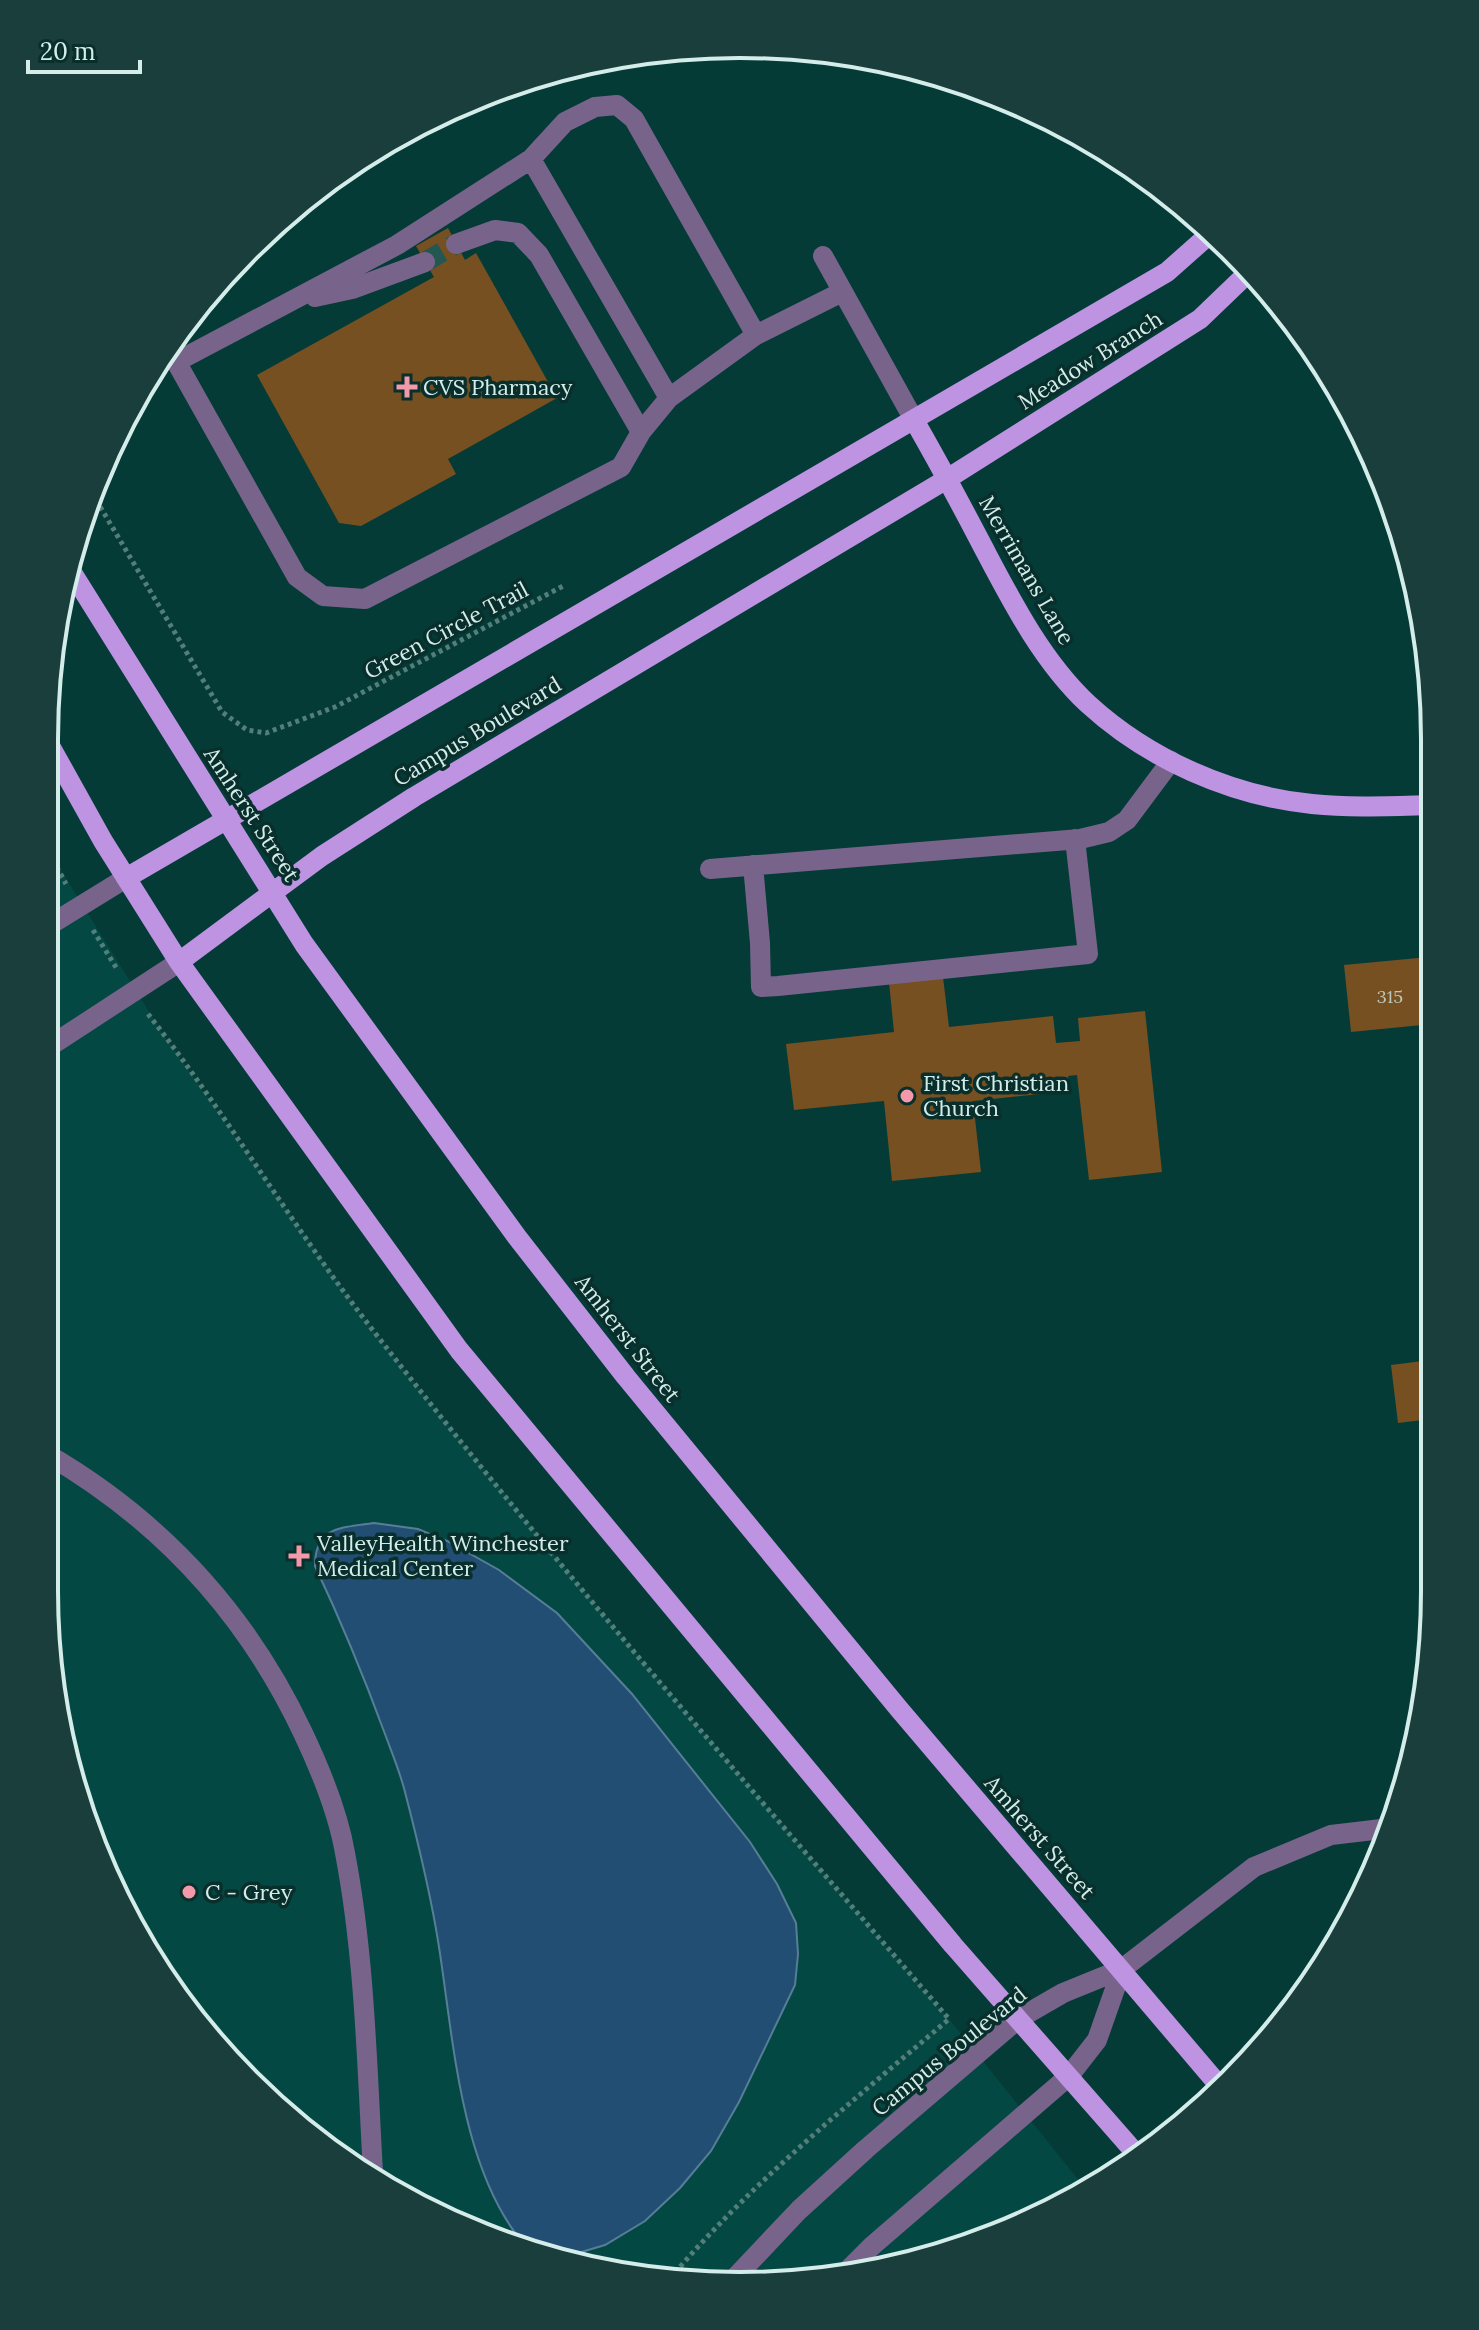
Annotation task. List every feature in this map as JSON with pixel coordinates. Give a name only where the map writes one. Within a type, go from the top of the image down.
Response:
[{"type":"main road","name":"Meadow Branch","points":[[914,420],[1167,272],[1203,240]]},
{"type":"main road","name":"Meadow Branch","points":[[947,479],[1200,319],[1241,279]]},
{"type":"main road","name":"Merrimans Lane","points":[[914,420],[1011,600],[1064,677],[1087,703],[1108,720],[1171,761],[1215,780],[1269,796],[1309,804],[1421,805]]},
{"type":"main road","points":[[126,878],[914,420]]},
{"type":"main road","name":"Campus Boulevard","points":[[179,962],[273,892],[414,797],[947,479]]},
{"type":"main road","name":"Amherst Street","points":[[77,581],[304,944],[517,1237],[626,1377],[899,1709],[1214,2079]]},
{"type":"main road","points":[[58,760],[179,962],[459,1350],[711,1656],[1131,2148]]},
{"type":"street","points":[[178,353],[291,301],[397,245],[531,159],[565,122],[595,107],[617,105],[634,119],[756,335]]},
{"type":"street","points":[[531,159],[669,398]]},
{"type":"street","points":[[456,244],[495,230],[518,233],[539,255],[641,432]]},
{"type":"street","name":"Merrimans Lane","points":[[823,256],[914,420]]},
{"type":"street","points":[[291,301],[352,289],[425,262]]},
{"type":"street","points":[[175,359],[297,577],[323,596],[365,599],[621,467],[641,432],[669,398],[756,335],[842,292]]},
{"type":"street","points":[[710,869],[1075,839],[1109,832],[1127,820],[1171,761]]},
{"type":"street","points":[[753,865],[761,987],[778,986],[1088,954],[1075,839]]},
{"type":"street","points":[[58,920],[126,878]]},
{"type":"street","name":"Campus Boulevard","points":[[58,1041],[179,962]]},
{"type":"street","points":[[58,1461],[99,1486],[152,1527],[214,1592],[243,1627],[283,1691],[320,1770],[345,1850],[360,1948],[372,2164]]},
{"type":"street","name":"Campus Boulevard","points":[[740,2272],[832,2179],[1018,2019],[1063,1993],[1122,1969],[1254,1867],[1331,1835],[1377,1829]]},
{"type":"street","points":[[857,2261],[1069,2076],[1097,2040],[1122,1969]]},
{"type":"path","name":"Green Circle Trail","points":[[100,506],[222,712],[247,730],[266,733],[335,707],[576,579]]},
{"type":"path","points":[[58,869],[132,993],[362,1315],[427,1399],[629,1645],[949,2019],[758,2184],[714,2227],[678,2269]]},
{"type":"shaded area","name":"ValleyHealth Winchester Medical Center","points":[[58,865],[161,1031],[362,1316],[620,1634],[949,2019],[1080,2181],[1000,2220],[916,2249],[828,2266],[740,2272],[651,2266],[563,2249],[520,2236],[438,2202],[361,2157],[290,2103],[227,2040],[199,2005],[149,1931],[110,1851],[81,1767],[64,1679],[58,1590]]},
{"type":"water","points":[[374,1523],[418,1529],[499,1570],[557,1613],[632,1694],[750,1842],[777,1884],[796,1923],[798,1954],[795,1985],[739,2102],[711,2151],[680,2188],[645,2221],[605,2245],[579,2253],[518,2235],[489,2186],[475,2148],[456,2066],[432,1908],[403,1785],[360,1670],[315,1566],[320,1543],[332,1531]]},
{"type":"building","name":"CVS Pharmacy","points":[[448,228],[465,260],[476,253],[557,398],[448,459],[456,474],[361,526],[339,523],[257,375],[434,277],[416,246]]},
{"type":"building","points":[[1421,958],[1421,1025],[1351,1032],[1344,965]]},
{"type":"building","name":"First Christian Church","points":[[943,977],[949,1027],[1053,1016],[1056,1043],[1080,1041],[1078,1018],[1145,1011],[1162,1172],[1089,1180],[1077,1075],[1068,1076],[1070,1091],[973,1101],[981,1172],[892,1181],[884,1101],[794,1110],[786,1044],[894,1032],[889,982]]},
{"type":"building","points":[[1421,1361],[1421,1420],[1398,1423],[1391,1365]]},
{"type":"tunnel","points":[[425,262],[456,244]]},
{"type":"place","name":"CVS Pharmacy","points":[[407,387]]},
{"type":"place","name":"First Christian Church","points":[[907,1096]]},
{"type":"place","name":"ValleyHealth Winchester Medical Center","points":[[299,1556]]},
{"type":"place","name":"C - Grey","points":[[189,1892]]}]
